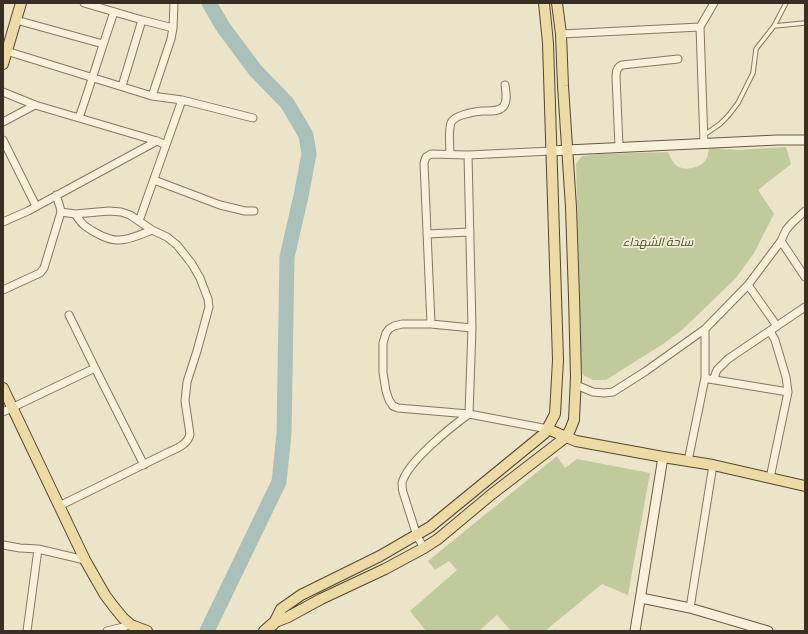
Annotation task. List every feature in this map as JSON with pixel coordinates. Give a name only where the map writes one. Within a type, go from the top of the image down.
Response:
[{"type":"main road","points":[[3,64],[5,51],[21,3]]},
{"type":"main road","points":[[273,627],[281,609],[301,594],[380,556],[417,536],[430,527],[541,436],[548,429],[555,414],[558,360],[554,206],[550,132],[548,43],[544,3]]},
{"type":"main road","points":[[264,631],[321,598],[385,569],[438,540],[492,494],[566,437],[570,430],[574,420],[576,385],[574,297],[571,207],[561,34],[556,3]]},
{"type":"main road","points":[[554,206],[571,207]]},
{"type":"main road","points":[[3,388],[8,410],[59,506],[85,560],[114,607],[123,618],[131,625],[143,630]]},
{"type":"main road","points":[[548,429],[576,441],[713,465],[805,486]]},
{"type":"street","points":[[84,3],[173,28]]},
{"type":"street","points":[[152,96],[171,39],[174,3]]},
{"type":"street","points":[[704,139],[700,27],[714,3]]},
{"type":"street","points":[[79,118],[114,12]]},
{"type":"street","points":[[16,20],[103,44]]},
{"type":"street","points":[[122,86],[142,20]]},
{"type":"street","points":[[561,34],[700,27]]},
{"type":"street","points":[[5,51],[152,96],[182,100],[253,118]]},
{"type":"street","points":[[619,147],[616,76],[618,67],[622,65],[678,59]]},
{"type":"street","points":[[450,154],[450,128],[453,120],[466,114],[493,111],[503,107],[506,102],[505,85]]},
{"type":"street","points":[[3,92],[35,105],[166,145]]},
{"type":"street","points":[[139,221],[182,100]]},
{"type":"street","points":[[3,122],[35,105]]},
{"type":"street","points":[[431,324],[424,164],[428,155],[468,155],[552,151],[619,147],[704,139],[805,140]]},
{"type":"street","points":[[3,140],[36,206]]},
{"type":"street","points":[[3,222],[28,211],[157,141]]},
{"type":"street","points":[[424,548],[417,536],[403,492],[403,480],[410,467],[421,455],[469,414],[472,328],[468,155]]},
{"type":"street","points":[[3,160],[11,156]]},
{"type":"street","points":[[154,180],[220,204],[245,211],[254,211]]},
{"type":"street","points":[[3,290],[40,273],[44,268],[61,212],[56,195]]},
{"type":"street","points":[[59,506],[182,446],[187,442],[190,434],[185,401],[187,382],[209,307],[208,299],[200,278],[192,264],[177,245],[167,237],[152,230],[130,215],[121,212],[109,211],[75,214],[61,212]]},
{"type":"street","points":[[576,385],[593,392],[613,392],[646,371],[705,329],[748,285],[781,241],[786,230],[805,211]]},
{"type":"street","points":[[75,214],[85,226],[111,240],[119,241],[152,230]]},
{"type":"street","points":[[427,234],[470,232]]},
{"type":"street","points":[[781,241],[803,268],[805,277]]},
{"type":"street","points":[[748,285],[777,326]]},
{"type":"street","points":[[714,380],[717,370],[728,359],[805,307]]},
{"type":"street","points":[[70,315],[144,465]]},
{"type":"street","points":[[472,328],[431,324],[402,324],[389,329],[383,343],[383,373],[386,391],[393,406],[398,408],[469,414],[548,429]]},
{"type":"street","points":[[688,461],[705,378],[705,329]]},
{"type":"street","points":[[770,331],[775,340],[786,377],[788,392],[770,478]]},
{"type":"street","points":[[8,410],[95,368]]},
{"type":"street","points":[[705,378],[788,392]]},
{"type":"street","points":[[635,631],[663,457]]},
{"type":"street","points":[[690,608],[713,465]]},
{"type":"street","points":[[3,545],[38,549],[85,560]]},
{"type":"street","points":[[27,631],[38,549]]},
{"type":"street","points":[[641,598],[690,608],[768,631]]},
{"type":"street","points":[[107,631],[131,625]]},
{"type":"lane","points":[[704,139],[728,116],[738,103],[753,73],[756,49],[774,26],[786,3]]},
{"type":"lane","points":[[774,26],[805,23]]},
{"type":"green space","name":"ساحة الشهداء","points":[[786,147],[791,164],[758,190],[774,214],[754,253],[735,279],[682,330],[663,344],[606,380],[593,380],[583,375],[580,360],[576,164],[582,156],[668,152],[675,165],[687,169],[702,164],[707,158],[709,148],[737,150]]},
{"type":"green space","points":[[557,456],[565,468],[577,459],[650,473],[628,595],[602,584],[545,631],[511,631],[497,615],[479,631],[426,631],[410,611],[457,570],[449,561],[435,570],[428,561]]},
{"type":"waterway","points":[[207,631],[279,482],[284,434],[287,257],[309,154],[306,135],[287,103],[255,70],[223,27],[209,3]]}]
